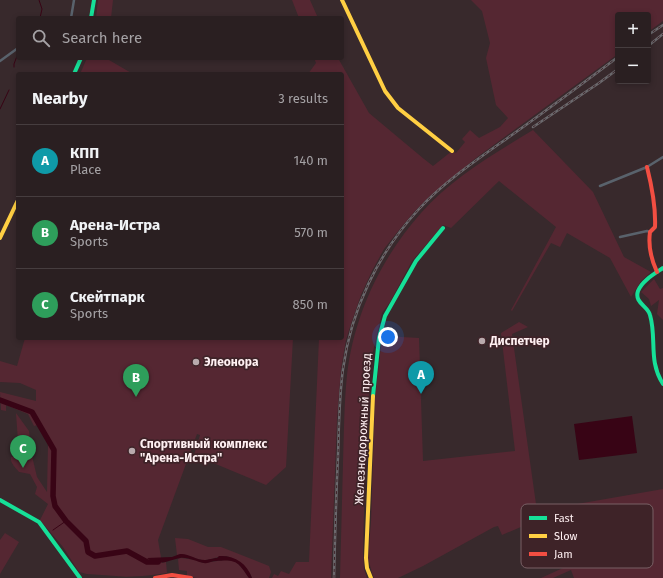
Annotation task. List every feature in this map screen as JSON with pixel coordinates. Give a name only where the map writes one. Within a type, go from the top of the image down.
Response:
[{"type":"street","points":[[71,16],[74,0]]},
{"type":"street","points":[[91,16],[94,0]]},
{"type":"street","points":[[342,0],[384,91],[398,108],[452,151]]},
{"type":"street","points":[[0,61],[16,49]]},
{"type":"street","points":[[75,72],[80,60]]},
{"type":"street","points":[[600,186],[647,167],[663,157]]},
{"type":"street","points":[[620,236],[647,231],[650,232],[656,227],[653,197],[647,167]]},
{"type":"street","points":[[0,238],[16,210]]},
{"type":"street","name":"Железнодорожный проезд","points":[[371,578],[367,568],[366,558],[372,402],[378,338],[385,316],[416,261],[443,228]]},
{"type":"street","points":[[650,232],[651,259],[657,272]]},
{"type":"street","points":[[663,268],[643,284],[640,288],[638,297],[639,301],[648,308],[650,313],[654,363],[658,376],[663,384]]},
{"type":"street","points":[[0,500],[39,522],[80,578]]},
{"type":"street","points":[[155,578],[172,575],[191,578]]},
{"type":"shaded area","points":[[98,0],[113,0],[111,16],[96,16]]},
{"type":"shaded area","points":[[292,0],[310,0],[317,16],[298,16]]},
{"type":"shaded area","points":[[471,0],[663,0],[663,21],[651,30],[651,12],[615,12],[615,56],[476,158],[431,195],[414,212],[384,249],[361,295],[346,340],[341,369],[337,419],[331,578],[272,578],[274,574],[278,576],[281,571],[289,574],[296,562],[309,562],[319,340],[344,340],[344,72],[309,72],[316,63],[315,60],[339,60],[369,113],[433,166],[452,151],[456,153],[465,142],[462,139],[470,130],[479,138],[500,127],[508,118],[496,105],[486,58],[490,43],[482,11]]},
{"type":"shaded area","points":[[86,60],[109,60],[130,72],[81,72]]},
{"type":"shaded area","points":[[533,130],[593,192],[624,257],[651,272],[641,281],[631,297],[610,258],[567,233],[560,247],[551,243],[512,311],[511,310],[556,227],[499,181],[451,228],[443,225],[412,261],[390,302],[382,313],[372,356],[366,432],[363,553],[364,569],[367,578],[340,578],[344,419],[347,375],[356,331],[372,288],[382,268],[407,230],[433,200],[474,167]]},
{"type":"shaded area","points":[[654,279],[660,289],[663,288],[663,320],[657,314],[659,300],[651,306],[649,299],[641,292]]},
{"type":"shaded area","points":[[519,322],[528,327],[512,334],[536,504],[521,504],[521,527],[502,535],[498,526],[494,527],[398,578],[374,578],[368,558],[371,522],[375,397],[382,338],[385,336],[419,338],[423,461],[515,451],[501,333]]},
{"type":"shaded area","points":[[24,340],[293,340],[286,467],[266,485],[194,455],[200,435],[197,434],[158,540],[162,563],[166,562],[167,573],[127,577],[79,572],[63,547],[40,520],[48,504],[35,494],[37,487],[30,474],[19,472],[11,461],[11,457],[25,453],[18,441],[16,413],[29,431],[32,456],[37,477],[47,492],[48,445],[41,424],[34,426],[28,414],[6,405],[6,411],[1,410],[0,392],[36,401],[36,390],[20,383],[0,382],[0,361],[17,366]]},
{"type":"shaded area","points":[[632,416],[637,453],[579,460],[574,424]]},
{"type":"shaded area","points":[[663,489],[663,578],[574,578],[571,570],[553,578],[541,578],[563,568],[653,568],[653,504],[577,504]]},
{"type":"shaded area","points":[[5,533],[19,542],[0,574],[0,540]]},
{"type":"shaded area","points":[[175,538],[188,539],[208,547],[221,547],[269,566],[271,572],[269,578],[252,578],[251,575],[239,563],[232,558],[224,556],[205,560],[184,555],[177,555]]},
{"type":"shaded area","points":[[180,554],[205,560],[217,558],[219,556],[230,557],[243,564],[247,568],[252,578],[249,578],[242,568],[233,561],[223,560],[206,563],[180,558],[159,563],[151,561],[147,558],[172,557]]},
{"type":"shaded area","points":[[178,559],[196,560],[203,563],[225,560],[235,561],[249,578],[197,578],[187,576],[187,571],[179,570]]},
{"type":"waterway","points":[[39,0],[42,9],[40,16]]},
{"type":"waterway","points":[[14,67],[16,59]]},
{"type":"waterway","points":[[0,109],[9,90]]},
{"type":"waterway","points":[[0,400],[32,412],[54,450],[53,496],[55,506],[66,521],[86,541],[88,552],[95,556],[127,551],[147,562],[158,562]]},
{"type":"waterway","points":[[53,530],[66,521]]},
{"type":"railway","points":[[651,33],[663,25]]},
{"type":"railway","points":[[651,44],[663,34]]},
{"type":"railway","points":[[334,578],[339,412],[343,369],[352,325],[379,263],[404,226],[440,189],[474,162],[615,59]]},
{"type":"railway","points":[[533,127],[615,71]]},
{"type":"traffic: fast","points":[[91,16],[94,0]]},
{"type":"traffic: fast","points":[[75,72],[80,60]]},
{"type":"traffic: fast","points":[[373,396],[379,338],[385,316],[416,261],[443,228]]},
{"type":"traffic: fast","points":[[663,268],[642,284],[637,295],[638,299],[650,315],[653,333],[654,358],[658,375],[663,384]]},
{"type":"traffic: fast","points":[[0,500],[39,522],[80,578]]},
{"type":"traffic: slow","points":[[342,0],[385,91],[398,108],[452,151]]},
{"type":"traffic: slow","points":[[0,238],[16,204]]},
{"type":"traffic: slow","points":[[371,578],[367,568],[366,558],[373,396]]},
{"type":"traffic: jam","points":[[647,167],[655,212],[655,227],[650,232],[649,237],[653,262],[657,272]]},
{"type":"traffic: jam","points":[[155,578],[172,575],[191,578]]},
{"type":"place","name":"Диспетчер","points":[[482,341]]},
{"type":"place","name":"Элеонора","points":[[196,362]]},
{"type":"place","name":"КПП","points":[[421,394]]},
{"type":"place","name":"Арена-Истра","points":[[136,397]]},
{"type":"place","name":"Спортивный комплекс \"Арена-Истра\"","points":[[132,451]]},
{"type":"place","name":"Скейтпарк","points":[[23,468]]}]
